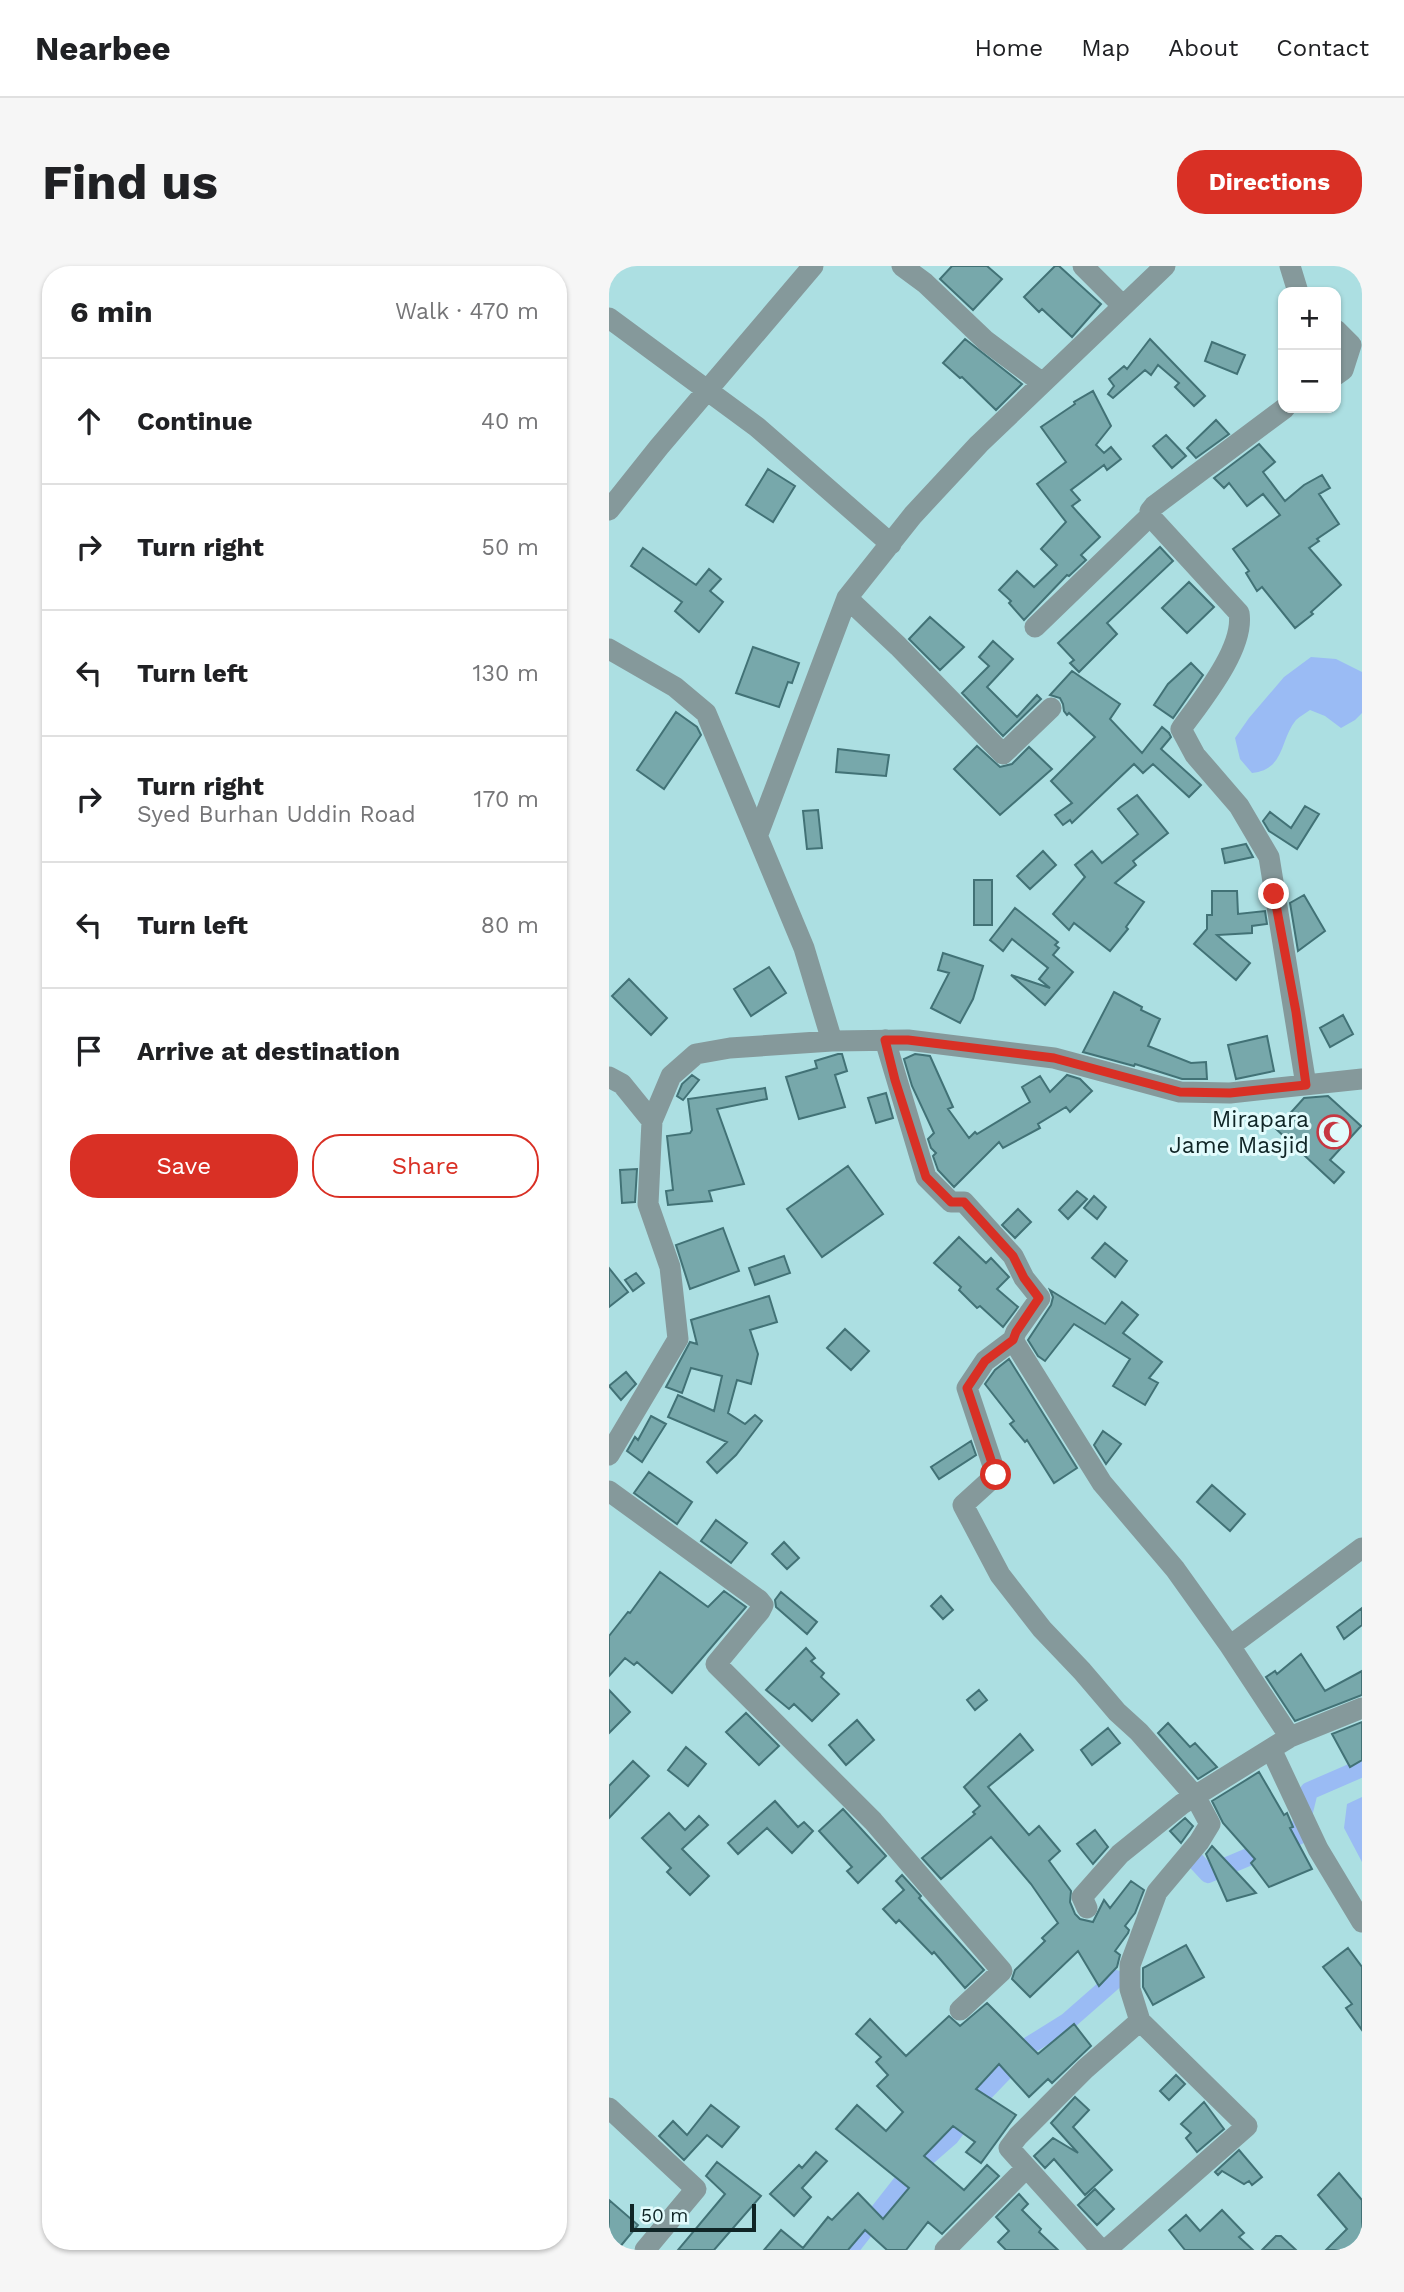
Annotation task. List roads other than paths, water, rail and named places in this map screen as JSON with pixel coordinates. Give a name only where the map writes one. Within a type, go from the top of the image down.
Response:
[{"type":"street","points":[[609,510],[813,266]]},
{"type":"street","points":[[902,266],[925,283],[986,341],[1041,383]]},
{"type":"street","points":[[1083,266],[1123,306]]},
{"type":"street","points":[[758,835],[847,598],[979,444],[1165,266]]},
{"type":"street","points":[[1290,266],[1296,287]]},
{"type":"street","points":[[609,318],[708,389],[766,435],[891,544]]},
{"type":"street","points":[[1341,335],[1351,345],[1341,371]]},
{"type":"street","points":[[1035,627],[1150,516],[1154,506],[1278,413]]},
{"type":"street","points":[[1150,516],[1239,613],[1234,646],[1221,673],[1181,729],[1195,755],[1239,806],[1269,857],[1306,1085]]},
{"type":"street","points":[[847,598],[898,646],[1003,754],[1051,708]]},
{"type":"street","points":[[609,649],[675,687],[706,713],[804,948],[832,1041]]},
{"type":"street","points":[[885,1040],[926,1177],[951,1202],[964,1202],[1013,1256],[1024,1278],[1039,1298],[1013,1340],[985,1361],[967,1388],[996,1475],[963,1505],[1000,1575],[1042,1629],[1117,1712],[1139,1732],[1195,1797],[1210,1824],[1199,1842],[1157,1892],[1130,1965],[1131,1989],[1140,2021],[1247,2126],[1104,2250],[1009,2148],[1085,2069],[1140,2021]]},
{"type":"street","points":[[611,1445],[678,1339],[670,1267],[648,1204],[653,1121],[671,1076],[696,1054],[730,1048],[832,1041],[908,1040],[1054,1058],[1180,1092],[1230,1093],[1362,1079]]},
{"type":"street","points":[[609,1077],[622,1084],[653,1121]]},
{"type":"street","points":[[1013,1340],[1102,1483],[1175,1569],[1290,1737]]},
{"type":"street","points":[[609,1491],[763,1605],[716,1664],[873,1821],[1002,1970],[960,2010]]},
{"type":"street","points":[[1230,1646],[1362,1548]]},
{"type":"street","points":[[1087,1908],[1082,1896],[1120,1854],[1195,1797],[1275,1759],[1290,1737],[1362,1708]]},
{"type":"street","points":[[1275,1759],[1318,1849],[1362,1922]]},
{"type":"street","points":[[609,2108],[696,2189],[645,2250]]},
{"type":"street","points":[[945,2250],[1026,2168]]},
{"type":"water","points":[[1311,657],[1336,659],[1362,672],[1362,713],[1341,728],[1325,716],[1310,710],[1296,720],[1271,766],[1252,773],[1240,759],[1235,738],[1284,677]]},
{"type":"water","points":[[1362,1797],[1362,1862],[1344,1828],[1347,1804]]},
{"type":"waterway","points":[[1196,1861],[1208,1874],[1298,1836],[1309,1791],[1362,1768]]},
{"type":"waterway","points":[[849,2250],[911,2171],[950,2137],[980,2097],[1030,2045],[1067,2022],[1116,1979]]},
{"type":"place","name":"Mirapara Jame Masjid","points":[[1334,1132]]}]
